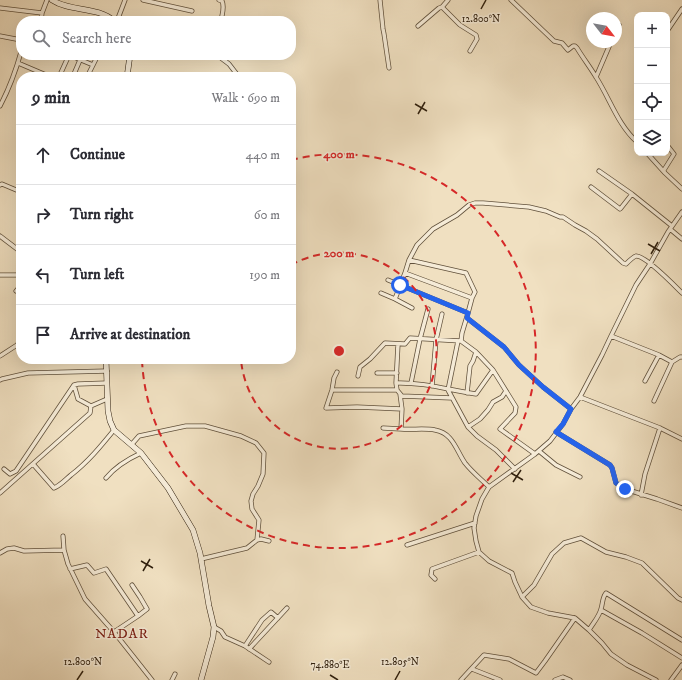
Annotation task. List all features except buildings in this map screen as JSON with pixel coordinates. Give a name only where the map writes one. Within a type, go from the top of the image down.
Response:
[{"type":"main road","points":[[52,0],[64,6],[106,16]]},
{"type":"main road","points":[[128,72],[129,60]]},
{"type":"main road","points":[[106,364],[108,411],[114,430],[141,453],[168,488],[193,530],[200,553],[214,627],[213,637],[201,680]]},
{"type":"street","points":[[41,16],[47,0]]},
{"type":"street","points":[[119,16],[125,0]]},
{"type":"street","points":[[143,0],[192,11]]},
{"type":"street","points":[[219,0],[223,3],[222,16]]},
{"type":"street","points":[[380,0],[382,29],[389,68]]},
{"type":"street","points":[[418,26],[442,7],[448,0]]},
{"type":"street","points":[[512,0],[554,41],[562,43],[568,50],[575,46],[596,77],[621,122],[634,140]]},
{"type":"street","points":[[442,7],[460,25],[476,35],[477,39],[470,51]]},
{"type":"street","points":[[0,8],[42,13]]},
{"type":"street","points":[[670,27],[682,9]]},
{"type":"street","points":[[0,36],[16,39]]},
{"type":"street","points":[[596,77],[608,48]]},
{"type":"street","points":[[0,106],[19,60]]},
{"type":"street","points":[[61,72],[67,60]]},
{"type":"street","points":[[75,72],[80,60],[93,65]]},
{"type":"street","points":[[90,72],[96,60]]},
{"type":"street","points":[[223,60],[229,64],[235,72]]},
{"type":"street","points":[[18,64],[38,72]]},
{"type":"street","points":[[664,170],[674,154],[670,149]]},
{"type":"street","points":[[650,156],[682,189]]},
{"type":"street","points":[[599,171],[632,194],[682,239]]},
{"type":"street","points":[[0,184],[16,190]]},
{"type":"street","points":[[591,187],[620,209],[632,194]]},
{"type":"street","points":[[395,299],[409,260],[417,245],[433,229],[458,215],[469,205],[475,203],[528,208],[546,211],[563,217],[597,239],[623,264],[626,264],[637,256],[650,264],[682,293]]},
{"type":"street","points":[[656,680],[627,665],[611,654],[602,642],[575,618],[548,613],[531,607],[522,597],[512,574],[489,561],[479,552],[474,528],[482,499],[489,487],[539,451],[550,441],[563,424],[571,409],[580,397],[636,285],[682,212]]},
{"type":"street","points":[[0,236],[16,248]]},
{"type":"street","points":[[409,260],[466,273],[475,292],[459,341],[448,390],[468,427],[477,436],[496,450],[515,469]]},
{"type":"street","points":[[405,273],[472,298]]},
{"type":"street","points":[[0,275],[16,275]]},
{"type":"street","points":[[388,280],[468,313]]},
{"type":"street","points":[[381,293],[412,308]]},
{"type":"street","points":[[411,383],[428,309]]},
{"type":"street","points":[[432,386],[436,340],[442,314]]},
{"type":"street","points":[[467,318],[504,347],[519,365],[543,387],[571,409]]},
{"type":"street","points":[[611,336],[672,362]]},
{"type":"street","points":[[358,376],[360,367],[385,343],[405,344],[410,338],[459,341],[476,352],[493,370],[516,407],[515,413],[500,429],[535,454]]},
{"type":"street","points":[[398,344],[396,383],[402,408],[401,429]]},
{"type":"street","points":[[0,356],[16,346]]},
{"type":"street","points":[[467,393],[470,366],[476,352]]},
{"type":"street","points":[[645,381],[658,355]]},
{"type":"street","points":[[654,401],[672,362],[682,357]]},
{"type":"street","points":[[396,383],[411,383],[476,394],[493,370]]},
{"type":"street","points":[[0,380],[28,373],[107,371]]},
{"type":"street","points":[[337,372],[326,408],[402,408]]},
{"type":"street","points":[[377,373],[397,373]]},
{"type":"street","points":[[4,469],[10,474],[16,471],[74,385],[107,383]]},
{"type":"street","points":[[74,385],[78,399],[91,406]]},
{"type":"street","points":[[332,390],[398,392],[402,396],[452,398]]},
{"type":"street","points":[[468,427],[480,419],[488,410],[492,402],[502,396],[506,391]]},
{"type":"street","points":[[580,397],[660,428],[682,439]]},
{"type":"street","points":[[91,406],[107,399]]},
{"type":"street","points":[[0,493],[90,413],[91,406]]},
{"type":"street","points":[[132,444],[139,436],[186,426],[204,426],[240,436],[256,443],[264,453],[263,474],[251,501],[252,509],[258,520],[257,540]]},
{"type":"street","points":[[383,428],[435,430],[442,432],[456,446],[465,462],[489,487]]},
{"type":"street","points":[[641,494],[645,474],[660,428]]},
{"type":"street","points":[[33,464],[54,488],[77,471],[95,454],[114,430]]},
{"type":"street","points":[[556,432],[610,465],[616,483],[625,489],[682,508]]},
{"type":"street","points":[[539,451],[556,465],[580,477]]},
{"type":"street","points":[[106,478],[110,473],[128,460],[141,453]]},
{"type":"street","points":[[406,544],[475,523]]},
{"type":"street","points":[[63,536],[64,550],[70,569],[85,599],[114,632],[152,680]]},
{"type":"street","points":[[522,597],[534,585],[552,554],[564,543],[581,538],[606,552],[642,563],[678,598],[682,600]]},
{"type":"street","points":[[201,559],[247,548],[257,540],[269,541]]},
{"type":"street","points":[[0,553],[7,549],[14,548],[24,551],[64,550]]},
{"type":"street","points":[[435,579],[431,575],[432,569],[479,552]]},
{"type":"street","points":[[70,569],[87,565],[94,573],[106,570],[138,616]]},
{"type":"street","points":[[114,632],[147,609],[132,585]]},
{"type":"street","points":[[589,630],[597,619],[606,593],[682,640]]},
{"type":"street","points":[[249,649],[287,608]]},
{"type":"street","points":[[601,610],[682,658]]},
{"type":"street","points":[[245,646],[262,620],[271,612],[278,618]]},
{"type":"street","points":[[461,680],[484,655],[509,659],[536,673],[575,618]]},
{"type":"street","points":[[214,627],[221,631],[225,637],[245,646],[268,662]]},
{"type":"street","points":[[671,680],[682,665]]},
{"type":"street","points":[[472,669],[500,680]]},
{"type":"street","points":[[172,680],[175,674]]},
{"type":"street","points":[[555,680],[563,676],[570,680]]},
{"type":"district","name":"NADAR","points":[[122,634]]},
{"type":"route","points":[[400,285],[468,313],[467,318],[504,347],[519,365],[543,387],[571,409],[563,424],[556,432],[610,465],[616,483],[625,489]]}]
